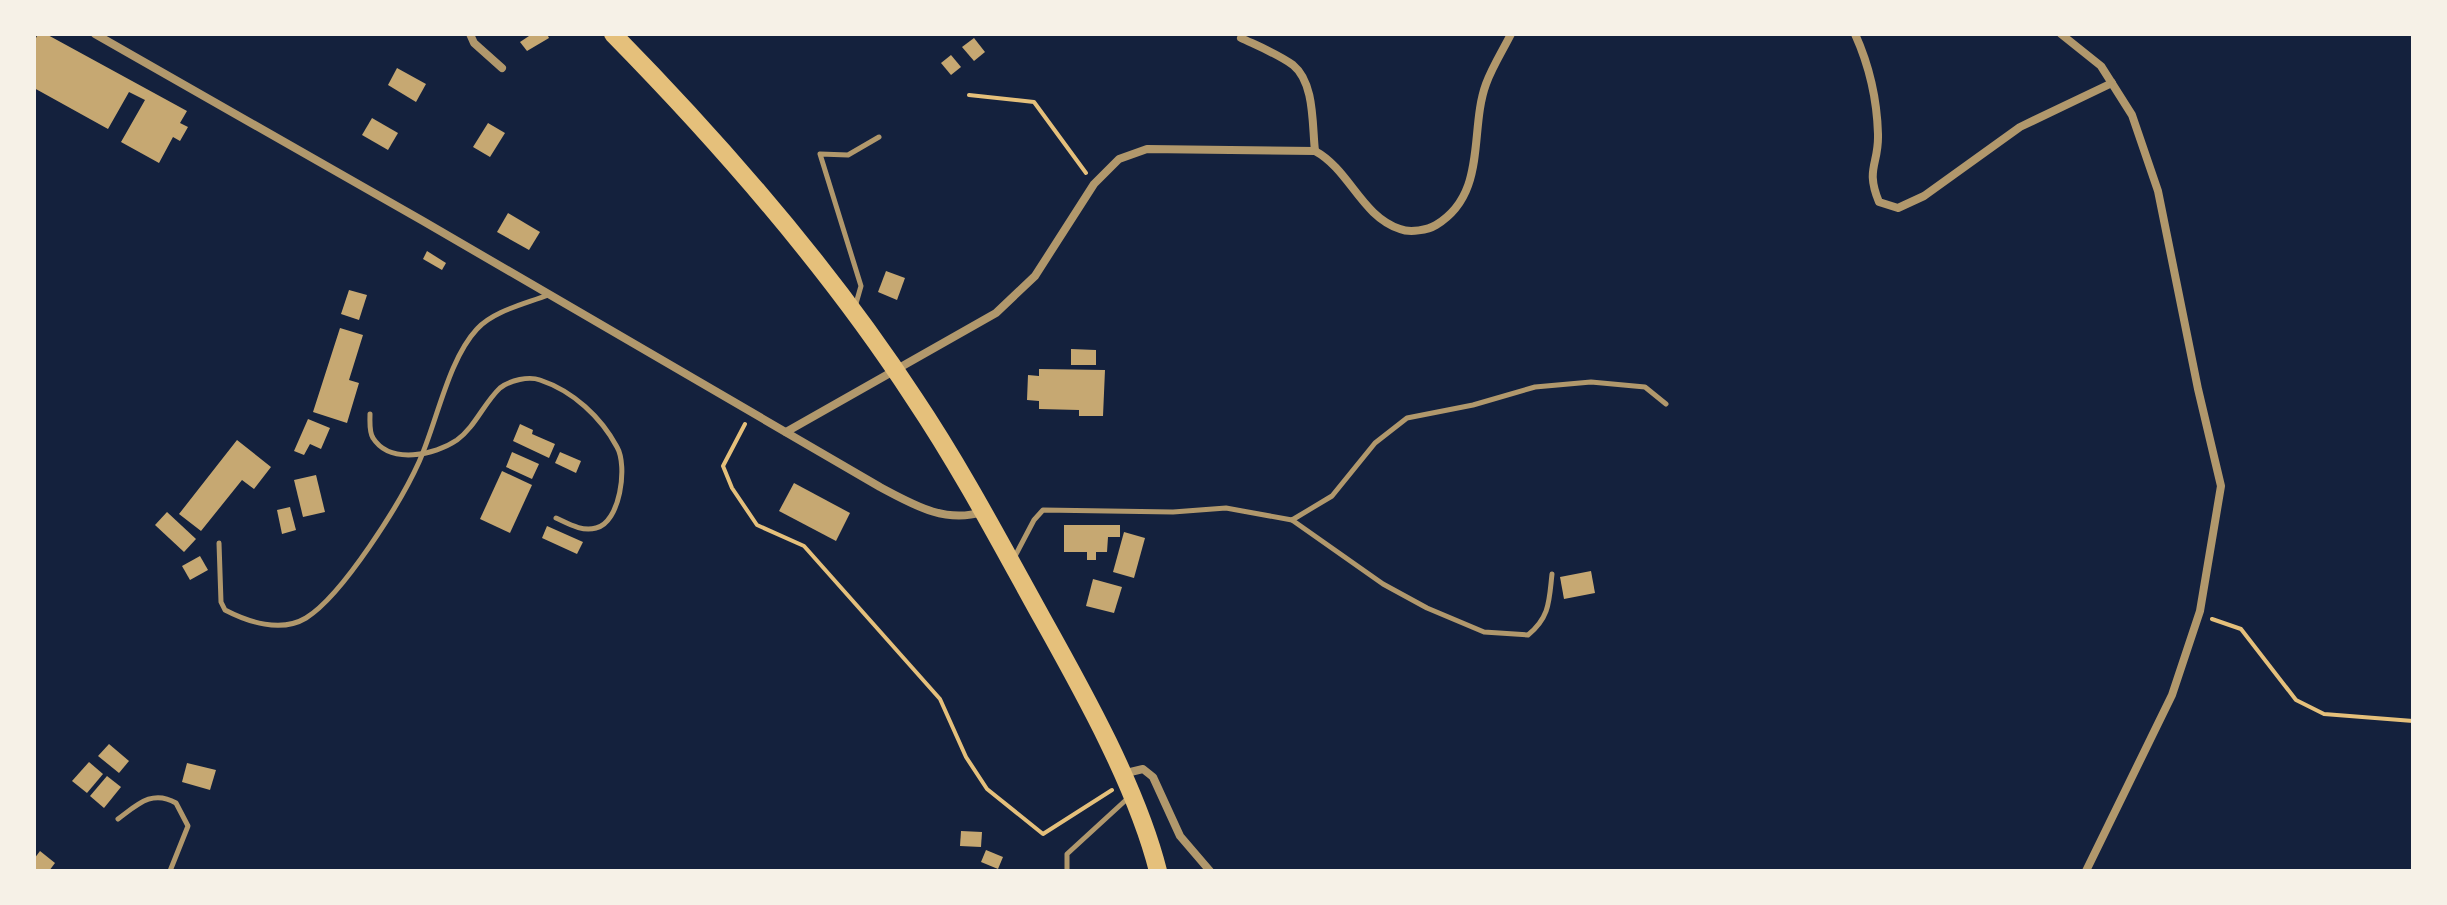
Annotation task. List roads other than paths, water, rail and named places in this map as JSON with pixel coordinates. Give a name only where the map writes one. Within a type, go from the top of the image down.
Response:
[{"type":"highway","points":[[613,34],[743,174],[853,312],[915,398],[1067,663],[1125,784],[1158,871]]},
{"type":"street","points":[[95,34],[920,508],[967,517],[983,512]]},
{"type":"street","points":[[470,34],[474,43],[502,68]]},
{"type":"street","points":[[786,432],[996,313],[1035,276],[1094,184],[1119,159],[1147,149],[1315,151],[1327,158],[1375,215],[1402,231],[1430,228],[1449,217],[1473,174],[1485,86],[1511,34]]},
{"type":"street","points":[[1855,34],[1868,65],[1878,135],[1871,181],[1879,202],[1898,208],[1924,196],[2020,127],[2112,83]]},
{"type":"street","points":[[2061,34],[2101,66],[2132,115],[2158,191],[2221,486],[2199,615],[2172,695],[2086,871]]},
{"type":"street","points":[[1241,38],[1294,66],[1304,79],[1315,151]]},
{"type":"street","points":[[1125,784],[1143,769],[1153,777],[1180,836],[1210,871]]},
{"type":"lane","points":[[853,312],[861,286],[820,154],[848,155],[879,137]]},
{"type":"lane","points":[[219,543],[221,602],[225,610],[261,624],[282,625],[305,619],[344,581],[405,491],[422,455],[463,346],[478,326],[491,317],[549,295]]},
{"type":"lane","points":[[370,414],[371,436],[381,446],[398,454],[422,455],[456,440],[501,387],[518,380],[535,378],[562,388],[595,416],[619,450],[623,473],[619,497],[606,524],[580,529],[556,518]]},
{"type":"lane","points":[[1292,520],[1332,496],[1375,443],[1407,418],[1473,405],[1535,387],[1591,382],[1645,387],[1666,404]]},
{"type":"lane","points":[[1011,563],[1034,520],[1043,510],[1173,512],[1226,508],[1292,520],[1383,584],[1427,608],[1484,632],[1528,635],[1542,623],[1552,574]]},
{"type":"lane","points":[[1067,871],[1067,854],[1125,784]]},
{"type":"lane","points":[[118,819],[146,798],[159,797],[176,803],[188,826],[170,871]]}]
